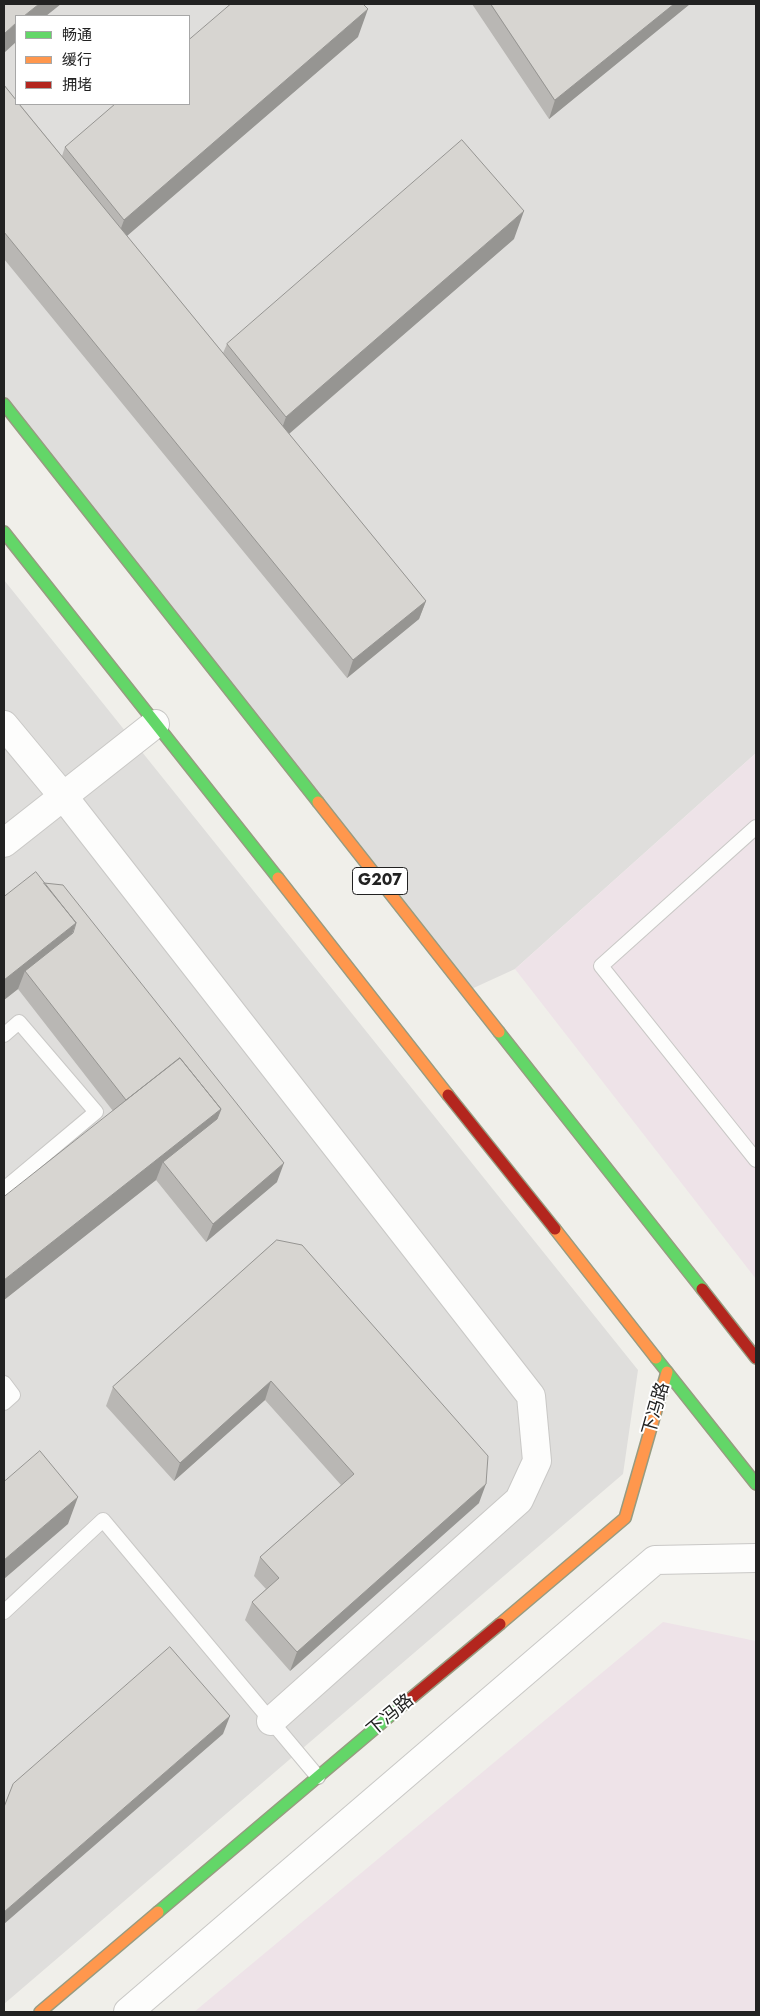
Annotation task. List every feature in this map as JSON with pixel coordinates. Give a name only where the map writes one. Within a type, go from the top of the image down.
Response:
[{"type":"main road","name":"G207","points":[[4,404],[756,1358]]},
{"type":"main road","points":[[4,532],[756,1484]]},
{"type":"main road","name":"下冯路","points":[[40,2012],[625,1518],[668,1372]]},
{"type":"street","points":[[4,843],[155,724]]},
{"type":"street","points":[[4,725],[63,796],[531,1396],[537,1461],[520,1500],[271,1721]]},
{"type":"street","points":[[128,2012],[656,1560],[756,1558]]},
{"type":"lane","points":[[756,827],[601,966],[756,1160]]},
{"type":"lane","points":[[4,1034],[20,1022],[96,1112],[4,1189]]},
{"type":"lane","points":[[4,1383],[13,1395],[4,1403]]},
{"type":"lane","points":[[4,1612],[103,1520],[318,1777]]},
{"type":"shaded area","points":[[4,4],[756,4],[756,753],[515,969],[467,991],[4,404]]},
{"type":"shaded area","points":[[4,580],[638,1370],[623,1474],[4,2004]]},
{"type":"shaded area","points":[[756,753],[756,1279],[515,969]]},
{"type":"shaded area","points":[[663,1622],[756,1641],[756,2012],[194,2012]]},
{"type":"building","points":[[4,4],[39,4],[25,15],[15,15],[15,24],[4,34]]},
{"type":"building","points":[[231,4],[363,4],[368,9],[124,220],[65,147],[114,105],[190,105],[190,39]]},
{"type":"building","points":[[491,4],[674,4],[555,100]]},
{"type":"building","points":[[4,85],[15,99],[15,105],[20,105],[426,601],[353,660],[4,232]]},
{"type":"building","points":[[462,140],[524,211],[286,417],[227,344]]},
{"type":"building","points":[[36,872],[76,923],[4,980],[4,897]]},
{"type":"building","points":[[44,883],[63,885],[284,1163],[213,1224],[163,1162],[217,1119],[221,1109],[180,1058],[126,1100],[25,971],[73,933],[76,923]]},
{"type":"building","points":[[180,1058],[221,1109],[4,1280],[4,1197]]},
{"type":"building","points":[[277,1240],[302,1245],[488,1456],[486,1484],[297,1652],[252,1602],[279,1578],[260,1557],[354,1474],[271,1381],[180,1463],[113,1387]]},
{"type":"building","points":[[40,1451],[78,1497],[4,1560],[4,1482]]},
{"type":"building","points":[[170,1647],[230,1716],[4,1912],[4,1807],[13,1784]]},
{"type":"traffic: fast","points":[[4,404],[318,802]]},
{"type":"traffic: fast","points":[[4,532],[278,878]]},
{"type":"traffic: fast","points":[[499,1032],[702,1289]]},
{"type":"traffic: fast","points":[[656,1358],[756,1484]]},
{"type":"traffic: fast","points":[[158,1912],[404,1704]]},
{"type":"traffic: slow","points":[[318,802],[499,1032]]},
{"type":"traffic: slow","points":[[278,878],[448,1095]]},
{"type":"traffic: slow","points":[[555,1229],[656,1358]]},
{"type":"traffic: slow","points":[[500,1624],[625,1518],[667,1372]]},
{"type":"traffic: slow","points":[[40,2012],[158,1912]]},
{"type":"traffic: jam","points":[[448,1095],[555,1229]]},
{"type":"traffic: jam","points":[[702,1289],[756,1358]]},
{"type":"traffic: jam","points":[[404,1704],[500,1624]]}]
